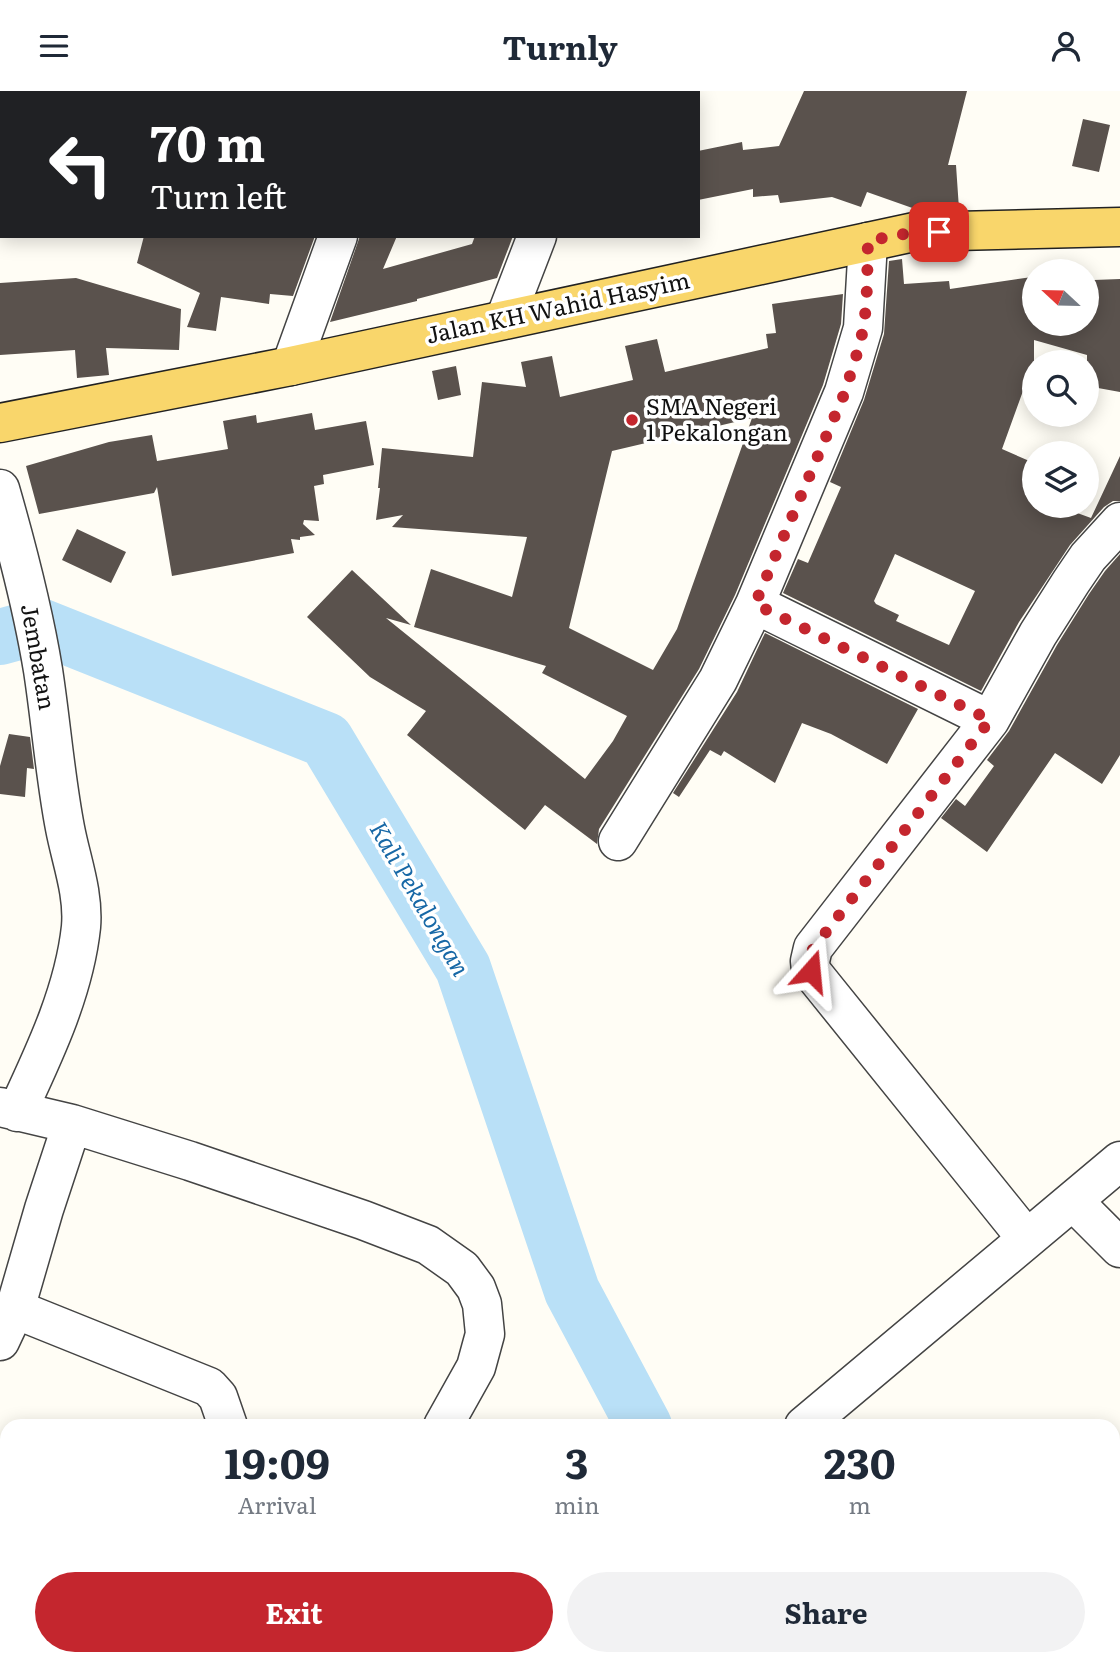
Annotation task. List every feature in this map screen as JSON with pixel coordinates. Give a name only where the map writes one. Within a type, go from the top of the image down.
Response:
[{"type":"main road","name":"Jalan KH Wahid Hasyim","points":[[0,423],[291,366],[914,232],[1120,227]]},
{"type":"street","points":[[291,366],[337,238]]},
{"type":"street","points":[[505,319],[536,238]]},
{"type":"street","points":[[618,841],[718,680],[755,604],[845,392],[863,328],[868,241]]},
{"type":"street","name":"Jembatan","points":[[0,489],[17,550],[38,646],[64,827],[80,897],[81,926],[62,1005],[47,1047],[8,1110]]},
{"type":"street","points":[[1027,1239],[811,971],[810,961],[813,949],[990,720],[1038,635],[1088,557],[1120,522]]},
{"type":"street","points":[[755,604],[990,720]]},
{"type":"street","points":[[8,1110],[72,1124],[190,1161],[428,1245],[462,1269],[476,1288],[482,1304],[485,1334],[476,1367],[447,1419]]},
{"type":"street","points":[[72,1124],[8,1325],[78,1333],[209,1387],[218,1397],[226,1419]]},
{"type":"street","points":[[812,1419],[1120,1161]]},
{"type":"street","points":[[1073,1201],[1120,1248]]},
{"type":"building","points":[[804,91],[967,91],[948,165],[956,165],[959,209],[918,210],[867,192],[861,207],[832,197],[780,203],[778,195],[753,197],[753,189],[700,200],[700,151],[742,142],[743,150],[779,146]]},
{"type":"building","points":[[1083,119],[1110,125],[1099,172],[1072,166]]},
{"type":"building","points":[[143,238],[314,238],[293,296],[270,294],[269,304],[221,297],[216,331],[187,327],[200,293],[137,263]]},
{"type":"building","points":[[359,238],[396,238],[383,269],[472,244],[474,238],[512,238],[497,278],[330,322]]},
{"type":"building","points":[[902,259],[904,284],[949,281],[950,289],[1022,278],[1022,336],[1099,336],[1099,280],[1120,279],[1120,392],[1099,388],[1099,350],[1069,350],[1034,340],[1034,350],[1022,350],[1022,394],[1002,449],[1022,458],[1022,518],[1094,518],[1070,545],[1019,622],[981,691],[783,593],[798,559],[808,563],[841,487],[830,482],[864,400],[884,334],[889,261]],"holes":[[[895,554],[975,591],[949,645],[896,621],[899,615],[874,601]]]},
{"type":"building","points":[[76,278],[181,309],[179,350],[106,348],[109,375],[77,378],[75,350],[0,355],[0,283]]},
{"type":"building","points":[[843,294],[841,324],[823,385],[735,595],[699,669],[599,829],[597,844],[545,805],[525,830],[407,735],[426,711],[370,677],[307,617],[352,570],[411,625],[386,618],[585,779],[613,741],[627,716],[542,673],[546,666],[414,627],[431,569],[512,597],[527,537],[392,527],[403,515],[376,520],[382,448],[473,457],[482,382],[526,387],[521,362],[552,356],[560,397],[633,380],[625,346],[657,339],[665,372],[768,348],[766,334],[776,333],[772,304]],"holes":[[[752,418],[677,629],[653,670],[569,628],[612,451]]]},
{"type":"building","points":[[456,366],[461,395],[438,400],[432,371]]},
{"type":"building","points":[[312,413],[315,430],[366,421],[374,465],[323,475],[324,484],[314,486],[319,521],[304,520],[303,524],[315,535],[300,537],[300,540],[291,539],[294,553],[172,576],[157,487],[154,493],[39,514],[26,466],[109,442],[152,435],[157,461],[228,449],[223,421],[256,415],[257,423]]},
{"type":"building","points":[[1120,456],[1120,501],[1113,501],[1099,513],[1099,501]]},
{"type":"building","points":[[77,529],[126,552],[111,583],[62,560]]},
{"type":"building","points":[[1120,554],[1120,755],[1102,784],[1055,753],[987,852],[941,818],[956,799],[965,806],[994,766],[987,760],[1009,731],[1089,594]]},
{"type":"building","points":[[765,633],[918,709],[887,764],[831,734],[802,723],[775,783],[724,751],[721,756],[710,750],[679,797],[673,793],[737,692]]},
{"type":"building","points":[[9,734],[30,737],[34,769],[27,768],[25,797],[0,794],[0,766]]},
{"type":"waterway","name":"Kali Pekalongan","points":[[0,637],[40,626],[326,740],[463,968],[572,1291],[640,1419]]},
{"type":"place","name":"SMA Negeri 1 Pekalongan","points":[[632,420]]},
{"type":"route","points":[[811,971],[813,949],[990,720],[755,604],[845,392],[855,362],[866,304],[868,241],[914,232],[939,232]]}]
